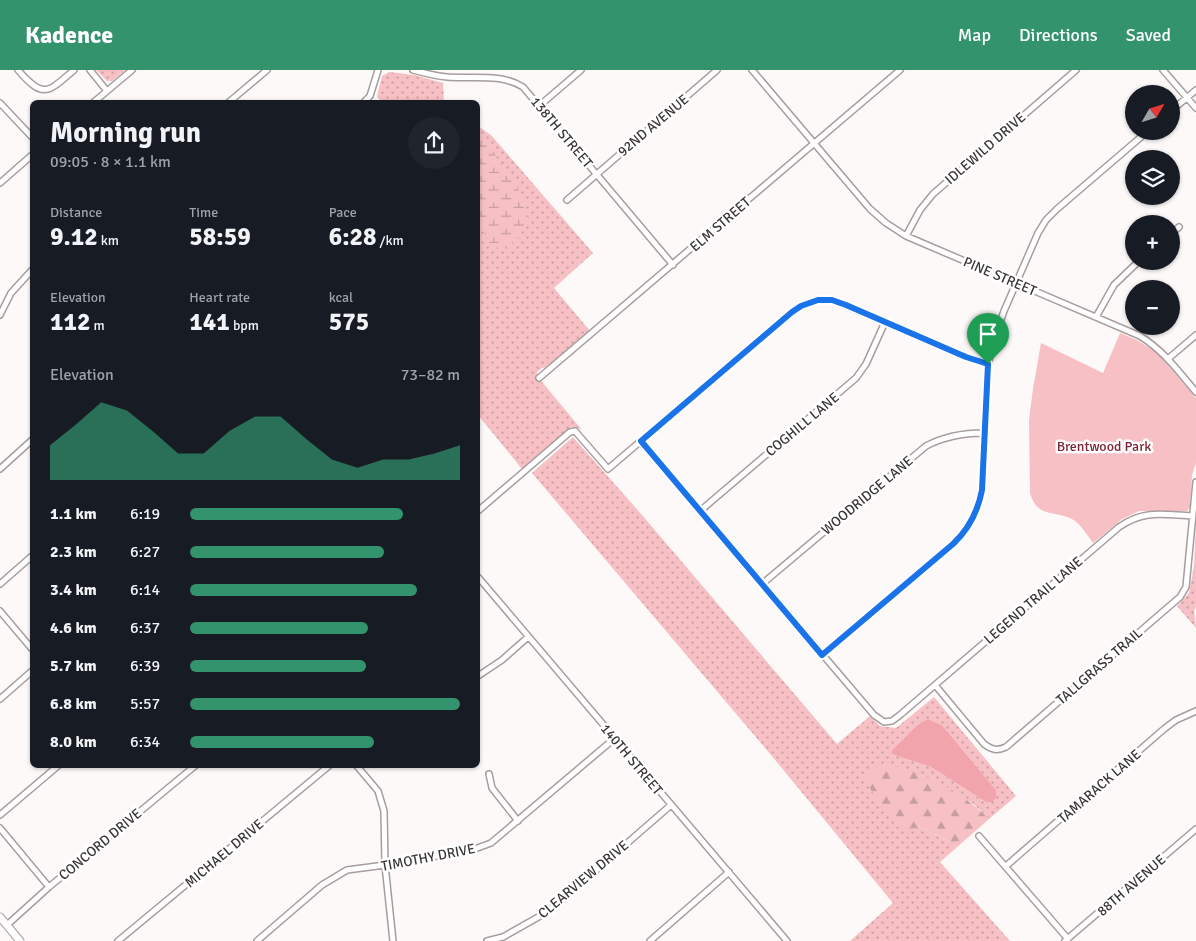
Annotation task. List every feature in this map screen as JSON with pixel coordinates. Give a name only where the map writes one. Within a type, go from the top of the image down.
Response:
[{"type":"main road","points":[[0,917],[20,941]]},
{"type":"street","points":[[18,70],[30,84],[44,90],[52,89],[74,70]]},
{"type":"street","points":[[90,70],[107,91]]},
{"type":"street","points":[[96,100],[132,70]]},
{"type":"street","points":[[231,100],[267,70]]},
{"type":"street","points":[[368,100],[378,70]]},
{"type":"street","name":"138TH STREET","points":[[413,70],[438,76],[509,80],[523,87],[673,265]]},
{"type":"street","points":[[540,106],[582,70]]},
{"type":"street","name":"92ND AVENUE","points":[[567,200],[596,172],[717,70]]},
{"type":"street","name":"PINE STREET","points":[[752,70],[870,209],[886,223],[906,236],[1140,336],[1155,345],[1169,358],[1196,392]]},
{"type":"street","name":"ELM STREET","points":[[539,378],[900,70]]},
{"type":"street","name":"IDLEWILD DRIVE","points":[[906,236],[920,210],[933,194],[1076,70]]},
{"type":"street","points":[[1163,70],[1196,108]]},
{"type":"street","points":[[1180,104],[1196,90]]},
{"type":"street","points":[[0,103],[30,135]]},
{"type":"street","points":[[641,441],[822,655],[953,544],[965,531],[978,505],[982,490],[988,364],[999,324],[1038,233],[1046,220],[1138,140]]},
{"type":"street","points":[[0,183],[30,157]]},
{"type":"street","points":[[1096,317],[1114,285],[1130,270]]},
{"type":"street","points":[[0,315],[11,293],[30,272]]},
{"type":"street","points":[[480,509],[570,432],[575,432],[608,469],[801,306],[818,300],[832,300],[966,357],[988,364]]},
{"type":"street","name":"COGHILL LANE","points":[[700,511],[856,378],[866,364],[885,322]]},
{"type":"street","points":[[1169,358],[1196,335]]},
{"type":"street","name":"WOODRIDGE LANE","points":[[762,584],[920,450],[939,440],[959,434],[984,433]]},
{"type":"street","points":[[0,470],[30,442]]},
{"type":"street","name":"TALLGRASS TRAIL","points":[[935,685],[984,744],[996,750],[1006,747],[1180,597],[1186,587],[1196,482]]},
{"type":"street","name":"LEGEND TRAIL LANE","points":[[822,655],[874,715],[879,720],[888,722],[900,715],[1119,526],[1134,518],[1148,514],[1193,516]]},
{"type":"street","points":[[0,584],[30,558]]},
{"type":"street","name":"140TH STREET","points":[[480,579],[786,940]]},
{"type":"street","points":[[0,610],[30,647]]},
{"type":"street","points":[[480,675],[502,660],[528,637]]},
{"type":"street","points":[[0,699],[30,673]]},
{"type":"street","name":"TAMARACK LANE","points":[[1006,866],[1164,729],[1176,720],[1196,711]]},
{"type":"street","name":"TIMOTHY DRIVE","points":[[257,941],[322,885],[347,870],[472,850],[491,842],[615,738]]},
{"type":"street","points":[[0,815],[55,768]]},
{"type":"street","name":"CONCORD DRIVE","points":[[7,925],[49,887],[192,768]]},
{"type":"street","name":"MICHAEL DRIVE","points":[[118,941],[326,768]]},
{"type":"street","points":[[359,768],[378,791],[384,811],[385,865],[393,941]]},
{"type":"street","points":[[489,774],[492,788],[518,820]]},
{"type":"street","name":"CLEARVIEW DRIVE","points":[[487,941],[503,937],[549,911],[671,805]]},
{"type":"street","points":[[0,828],[49,887]]},
{"type":"street","name":"88TH AVENUE","points":[[1066,940],[1196,829]]},
{"type":"street","points":[[979,836],[1066,940]]},
{"type":"street","points":[[650,941],[729,872]]},
{"type":"green space","points":[[96,70],[125,70],[112,81],[107,81]]},
{"type":"green space","points":[[389,72],[414,75],[443,83],[444,100],[380,100],[377,96],[382,76]]},
{"type":"green space","points":[[480,127],[491,135],[593,253],[554,288],[590,331],[548,367],[542,368],[537,372],[537,376],[582,430],[571,427],[522,469],[480,417]]},
{"type":"green space","points":[[480,136],[490,146],[497,160],[502,163],[512,178],[528,214],[528,220],[523,231],[509,249],[492,247],[480,225]]},
{"type":"green space","name":"Brentwood Park","points":[[1120,333],[1137,340],[1157,353],[1196,398],[1196,463],[1192,475],[1190,507],[1187,511],[1139,511],[1122,519],[1093,543],[1075,521],[1065,516],[1041,510],[1033,501],[1030,493],[1029,420],[1041,343],[1103,373]]},
{"type":"green space","points":[[573,437],[837,744],[870,716],[880,726],[896,728],[934,697],[1016,796],[989,819],[971,802],[868,773],[864,775],[921,828],[953,843],[956,848],[940,862],[1010,941],[850,941],[893,903],[771,755],[532,473]],"holes":[[[928,719],[942,725],[996,790],[997,797],[986,802],[931,767],[894,755],[891,751],[917,725]]]},
{"type":"green space","points":[[1196,527],[1196,606],[1194,611],[1196,628],[1177,606],[1189,593],[1194,566]]},
{"type":"green space","points":[[884,763],[928,777],[965,799],[989,819],[956,848],[953,843],[921,828],[902,829],[876,799],[863,775]]},
{"type":"shaded area","points":[[928,719],[942,725],[996,790],[997,797],[992,802],[986,802],[931,767],[894,755],[891,751],[917,725]]},
{"type":"route","points":[[818,300],[832,300],[846,305],[966,357],[988,364],[982,490],[972,520],[960,538],[822,655],[641,441],[792,312],[801,306],[818,300]]}]
